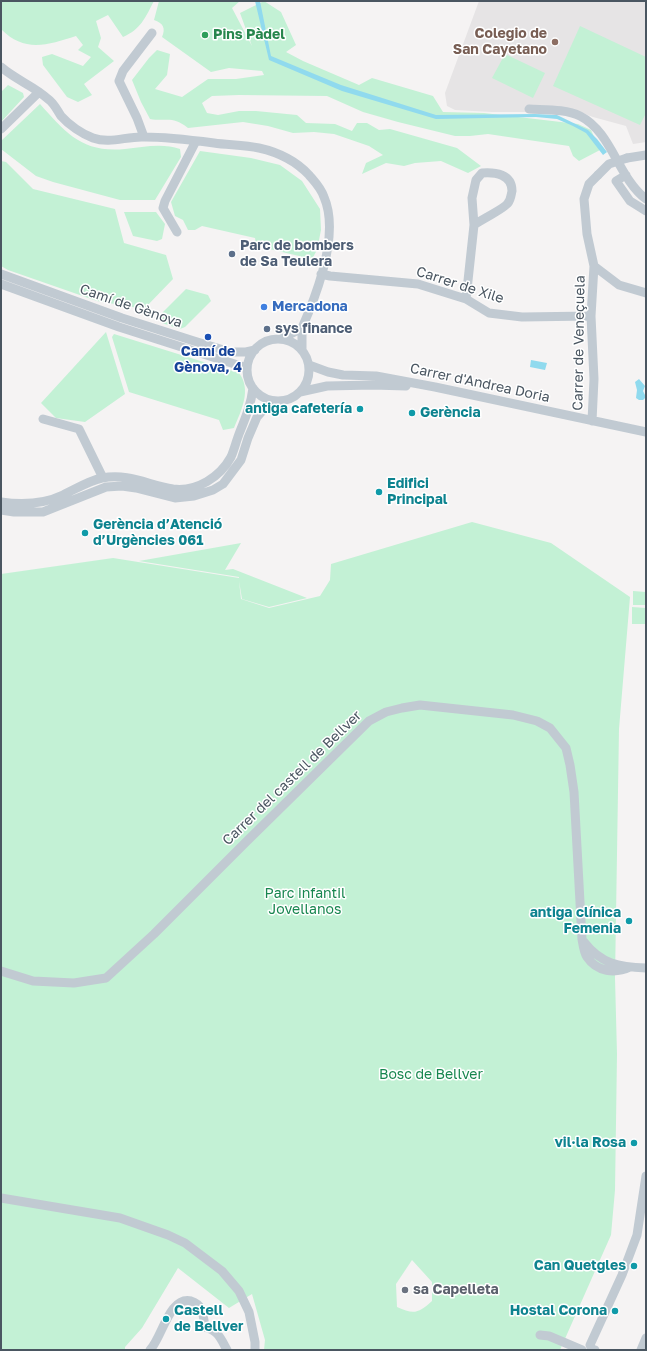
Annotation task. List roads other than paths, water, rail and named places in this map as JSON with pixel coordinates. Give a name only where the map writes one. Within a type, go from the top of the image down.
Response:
[{"type":"street","points":[[144,137],[137,118],[119,82],[123,71],[152,33]]},
{"type":"street","points":[[1,66],[11,76],[39,92],[49,100],[63,118],[82,133],[95,139],[110,140],[144,137],[259,148],[286,158],[302,168],[318,185],[324,197],[329,216],[329,240],[310,310],[302,328],[302,350]]},
{"type":"street","points":[[1,129],[39,92]]},
{"type":"street","points":[[529,109],[567,112],[580,116],[590,123],[600,134],[633,188],[646,199]]},
{"type":"street","points":[[177,232],[164,208],[165,201],[196,141]]},
{"type":"street","name":"Carrer de Veneçuela","points":[[592,421],[594,379],[591,316],[594,266],[587,234],[584,199],[589,184],[610,164],[627,158],[646,155]]},
{"type":"street","points":[[466,299],[474,224],[472,198],[476,180],[482,173],[492,172],[502,175],[508,179],[511,184],[511,197],[508,204],[474,224]]},
{"type":"street","points":[[626,175],[616,181],[630,201],[646,211]]},
{"type":"street","points":[[594,266],[619,285],[646,293]]},
{"type":"street","name":"Camí de Gènova","points":[[1,274],[122,318],[230,352],[246,352],[255,350]]},
{"type":"street","name":"Carrer de Xile","points":[[321,274],[418,284],[466,299],[489,313],[522,317],[591,316]]},
{"type":"street","name":"Camí de Gènova","points":[[1,284],[119,327],[247,368]]},
{"type":"street","points":[[281,339],[302,328]]},
{"type":"street","points":[[281,339],[291,341],[302,350],[306,355],[310,375],[306,385],[300,392],[290,399],[277,401],[270,400],[260,395],[253,388],[248,378],[247,368],[250,358],[262,343],[281,339]]},
{"type":"street","name":"Carrer d'Andrea Doria","points":[[309,365],[328,372],[343,375],[376,376],[435,387],[646,432]]},
{"type":"street","points":[[300,392],[326,386],[373,385],[435,387]]},
{"type":"street","points":[[1,502],[14,504],[41,502],[62,496],[81,486],[104,478],[129,477],[175,489],[192,488],[209,481],[222,470],[231,457],[248,413],[253,388]]},
{"type":"street","points":[[1,510],[14,512],[43,512],[73,499],[106,488],[122,486],[175,498],[194,496],[218,487],[230,476],[241,460],[257,417],[264,409],[277,401]]},
{"type":"street","points":[[43,419],[78,429],[104,478],[115,483],[131,484],[136,488]]},
{"type":"street","points":[[73,499],[75,495],[96,486],[104,478]]},
{"type":"street","name":"Carrer del castell de Bellver","points":[[1,971],[34,981],[74,983],[106,978],[154,934],[370,721],[386,712],[420,706],[513,715],[537,721],[550,728],[566,748],[574,792],[582,939],[591,951],[600,958],[630,967],[646,968]]},
{"type":"street","points":[[592,1347],[637,1235],[645,1196],[646,1176]]},
{"type":"street","points":[[1,1198],[120,1218],[168,1235],[185,1243],[222,1271],[239,1291],[248,1312],[255,1342],[255,1350]]},
{"type":"street","points":[[150,1350],[158,1340],[160,1332],[167,1322],[169,1314],[174,1307],[181,1302],[186,1301],[200,1306],[206,1316],[205,1327],[211,1328],[219,1334],[228,1350]]},
{"type":"street","points":[[540,1335],[549,1336],[582,1350]]},
{"type":"street","points":[[641,1350],[646,1338]]},
{"type":"water","points":[[255,1],[260,1],[271,56],[341,85],[436,115],[557,115],[588,130],[607,152],[603,155],[586,133],[557,119],[536,117],[436,119],[342,91],[269,60]]},
{"type":"water","points":[[531,360],[547,363],[545,370],[530,367]]},
{"type":"water","points":[[639,379],[645,386],[643,391],[646,397],[643,400],[636,398],[637,390],[635,382]]},
{"type":"place","name":"Pins Pàdel","points":[[205,35]]},
{"type":"place","name":"Colegio de San Cayetano","points":[[555,42]]},
{"type":"place","name":"Parc de bombers de Sa Teulera","points":[[232,254]]},
{"type":"place","name":"Mercadona","points":[[264,307]]},
{"type":"place","name":"sys finance","points":[[267,329]]},
{"type":"place","name":"Camí de Gènova, 4","points":[[208,337]]},
{"type":"place","name":"antiga cafetería","points":[[360,409]]},
{"type":"place","name":"Gerència","points":[[412,413]]},
{"type":"place","name":"Edifici Principal","points":[[379,492]]},
{"type":"place","name":"Gerència d’Atenció d’Urgències 061","points":[[85,533]]},
{"type":"place","name":"antiga clínica Femenia","points":[[629,921]]},
{"type":"place","name":"vil·la Rosa","points":[[634,1143]]},
{"type":"place","name":"Can Quetgles","points":[[634,1266]]},
{"type":"place","name":"sa Capelleta","points":[[405,1290]]},
{"type":"place","name":"Hostal Corona","points":[[615,1311]]},
{"type":"place","name":"Castell de Bellver","points":[[166,1319]]},
{"type":"park label","name":"Parc infantil Jovellanos","points":[[305,902]]},
{"type":"park label","name":"Bosc de Bellver","points":[[431,1075]]}]
